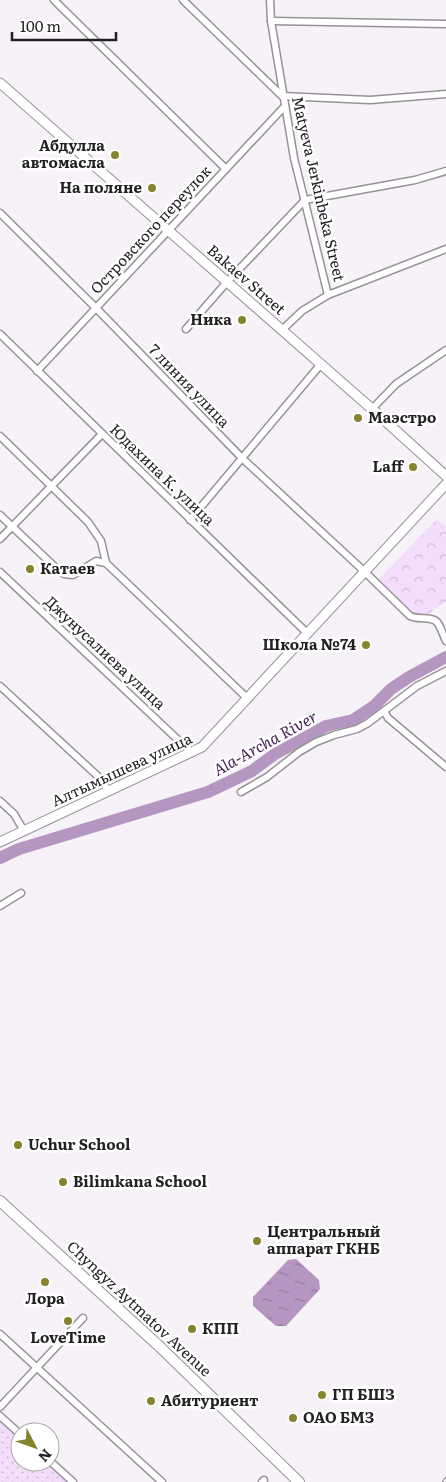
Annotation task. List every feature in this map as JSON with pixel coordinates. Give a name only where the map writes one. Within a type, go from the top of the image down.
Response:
[{"type":"main road","name":"Bakaev Street","points":[[0,83],[321,364]]},
{"type":"main road","points":[[321,364],[446,476]]},
{"type":"main road","name":"Алтымышева улица","points":[[0,842],[202,747],[446,484]]},
{"type":"main road","name":"Chyngyz Aytmatov Avenue","points":[[0,1201],[137,1325],[299,1482]]},
{"type":"street","points":[[54,0],[226,169]]},
{"type":"street","points":[[183,0],[282,96],[370,100],[446,94]]},
{"type":"street","name":"Matyeva Jerkinbeka Street","points":[[270,0],[270,21],[294,158],[328,295]]},
{"type":"street","points":[[270,21],[446,24]]},
{"type":"street","name":"Островского переулок","points":[[37,371],[284,107]]},
{"type":"street","points":[[186,329],[227,282],[305,200],[415,180],[446,171]]},
{"type":"street","name":"7 линия улица","points":[[0,213],[96,308],[242,459],[410,616],[419,619],[431,619],[437,622],[446,641]]},
{"type":"street","points":[[282,330],[302,311],[328,295],[446,249]]},
{"type":"street","name":"Юдахина К. улица","points":[[0,334],[308,634]]},
{"type":"street","points":[[372,409],[396,384],[446,350]]},
{"type":"street","points":[[190,520],[321,364]]},
{"type":"street","points":[[0,539],[102,434]]},
{"type":"street","points":[[0,436],[88,522],[101,541],[106,563]]},
{"type":"street","points":[[0,515],[55,568],[64,574],[73,575],[96,561],[106,563],[248,699]]},
{"type":"street","name":"Джунусалиева улица","points":[[0,572],[192,753]]},
{"type":"street","points":[[240,792],[276,771],[307,747],[334,735],[363,726],[417,686],[446,671]]},
{"type":"street","points":[[0,686],[102,780],[108,791]]},
{"type":"street","points":[[384,711],[388,718],[446,767]]},
{"type":"street","points":[[0,801],[14,814],[24,830]]},
{"type":"street","points":[[0,906],[21,893]]},
{"type":"street","points":[[0,1407],[83,1318]]},
{"type":"street","points":[[0,1334],[162,1482]]},
{"type":"street","points":[[0,1416],[10,1425]]},
{"type":"street","points":[[60,1470],[73,1482]]},
{"type":"green space","points":[[437,519],[446,527],[446,602],[419,620],[379,579]]},
{"type":"green space","points":[[0,1420],[10,1429],[10,1472],[56,1472],[67,1482],[0,1482]]},
{"type":"water","points":[[296,1259],[319,1280],[320,1289],[286,1326],[276,1326],[253,1306],[253,1297],[288,1260]]},
{"type":"waterway","name":"Ala-Archa River","points":[[0,858],[19,849],[208,792],[252,771],[275,754],[326,726],[353,720],[374,706],[391,689],[446,657]]},
{"type":"place","name":"Абдулла автомасла","points":[[115,155]]},
{"type":"place","name":"На поляне","points":[[152,188]]},
{"type":"place","name":"Ника","points":[[242,320]]},
{"type":"place","name":"Маэстро","points":[[358,418]]},
{"type":"place","name":"Laff","points":[[413,467]]},
{"type":"place","name":"Катаев","points":[[30,569]]},
{"type":"place","name":"Школа №74","points":[[366,645]]},
{"type":"place","name":"Uchur School","points":[[18,1145]]},
{"type":"place","name":"Bilimkana School","points":[[63,1182]]},
{"type":"place","name":"Центральный аппарат ГКНБ","points":[[257,1241]]},
{"type":"place","name":"Лора","points":[[45,1282]]},
{"type":"place","name":"LoveTime","points":[[68,1321]]},
{"type":"place","name":"КПП","points":[[192,1329]]},
{"type":"place","name":"ГП БШЗ","points":[[322,1395]]},
{"type":"place","name":"Абитуриент","points":[[151,1401]]},
{"type":"place","name":"ОАО БМЗ","points":[[293,1418]]}]
